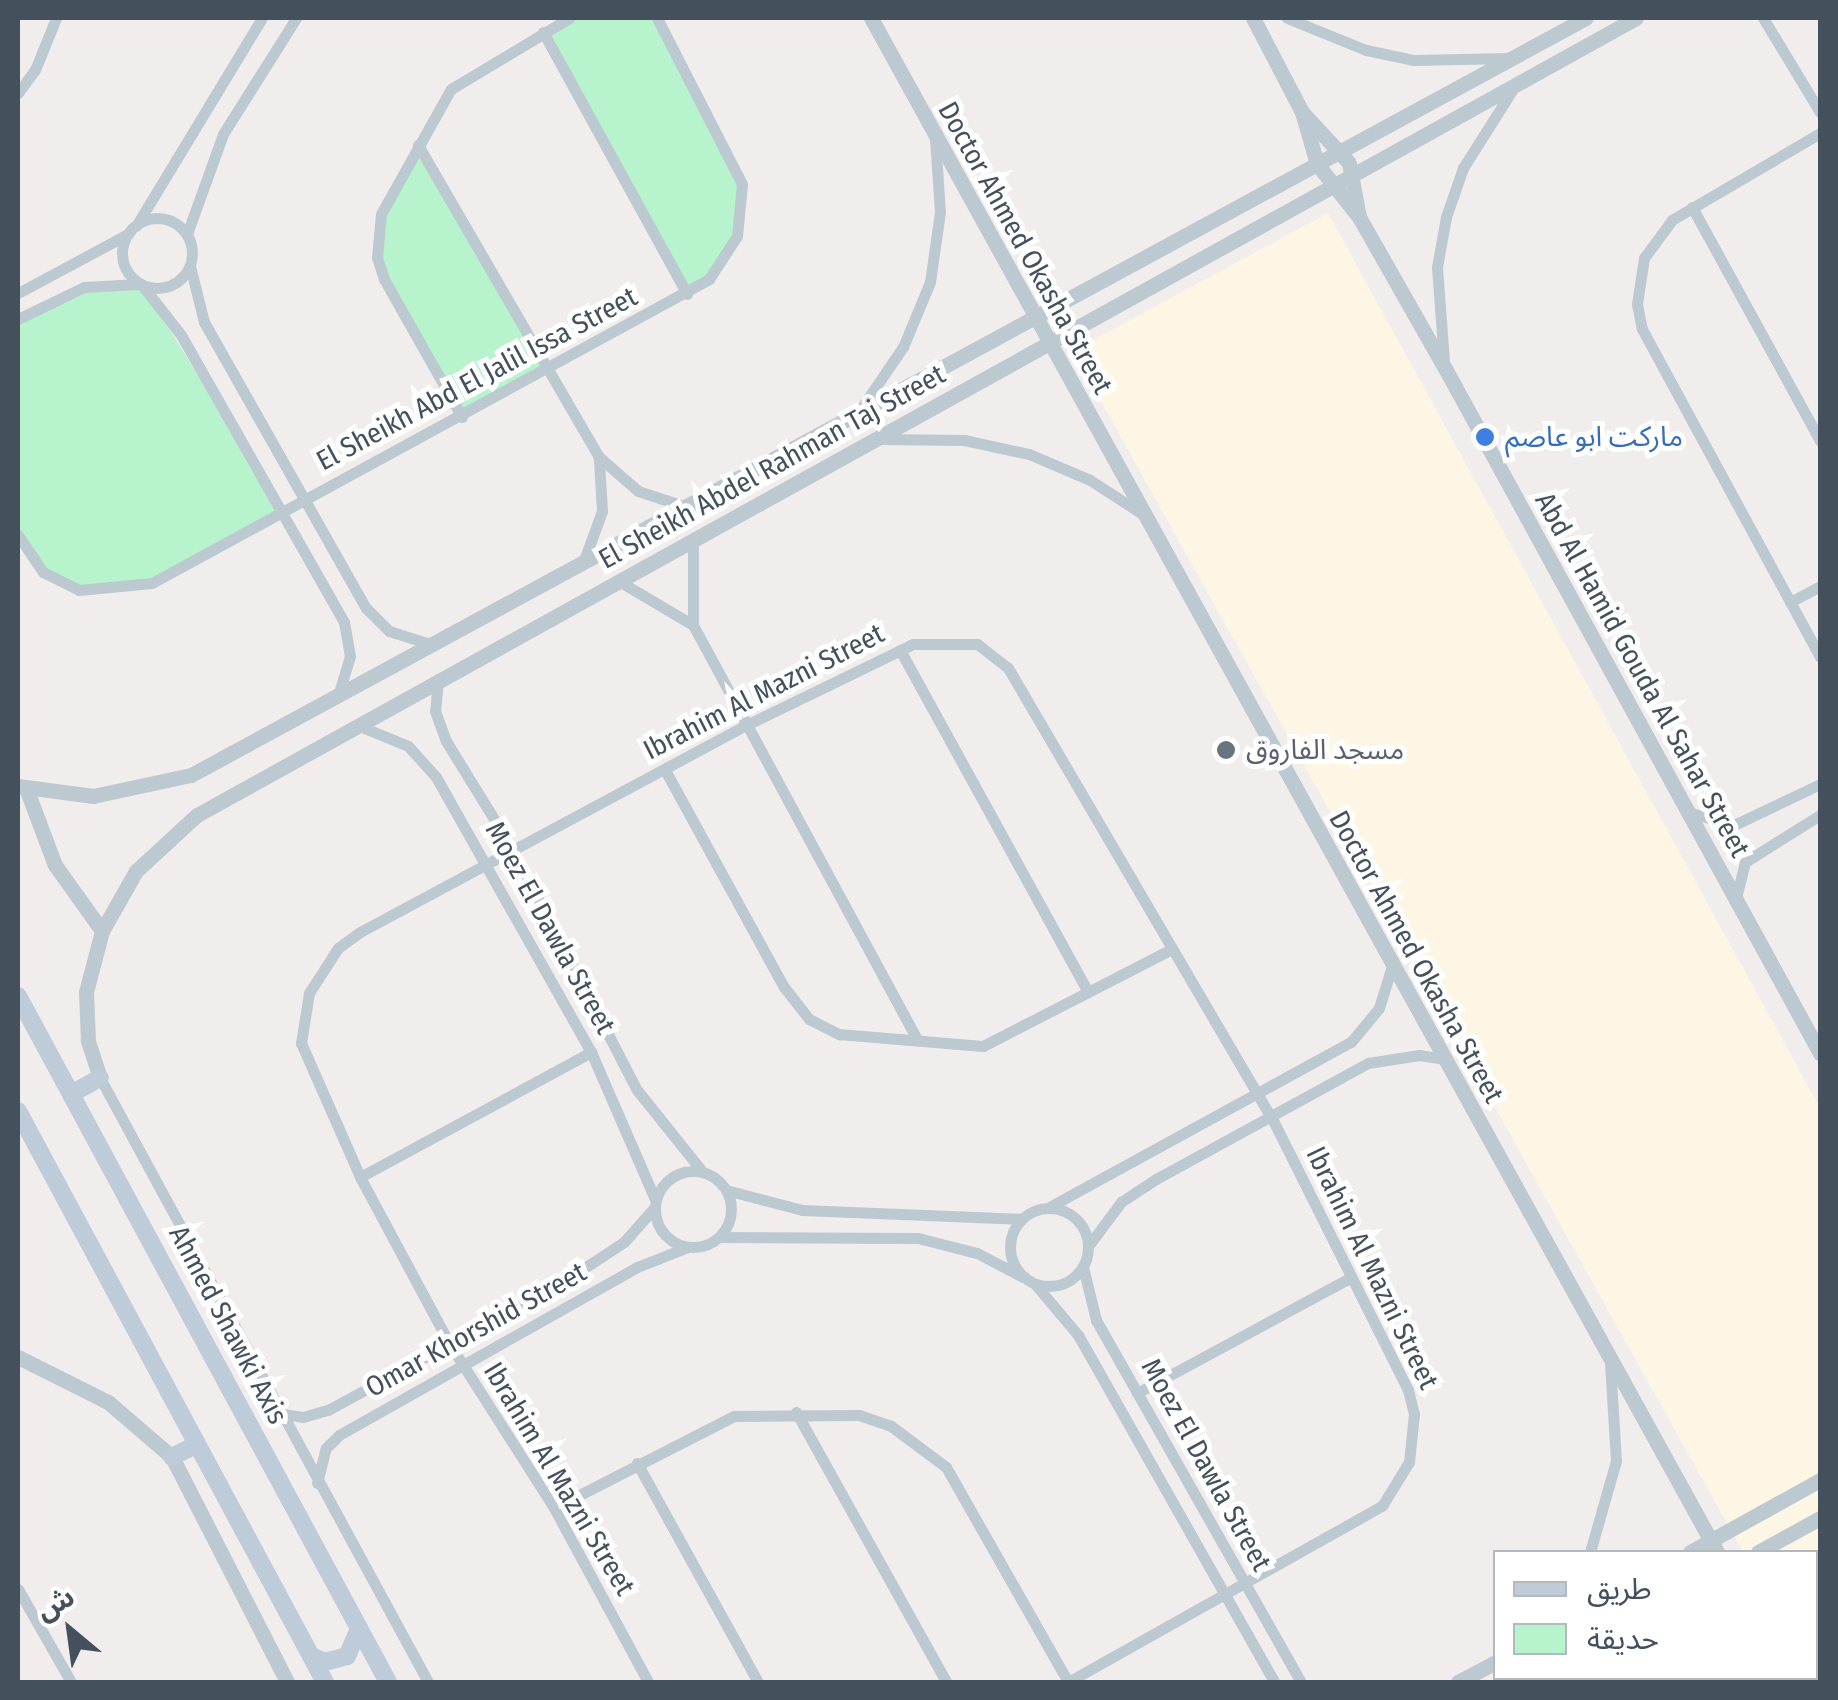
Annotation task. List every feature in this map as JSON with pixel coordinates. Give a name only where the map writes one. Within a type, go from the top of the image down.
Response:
[{"type":"main road","name":"Ahmed Shawki Axis","points":[[18,996],[388,1682]]},
{"type":"main road","points":[[71,1094],[100,1078]]},
{"type":"main road","points":[[18,1111],[325,1682]]},
{"type":"main road","points":[[172,1458],[197,1444]]},
{"type":"main road","points":[[311,1656],[325,1662],[347,1656],[359,1629]]},
{"type":"street","points":[[18,93],[53,24],[44,18]]},
{"type":"street","points":[[262,18],[132,230],[123,261],[180,334],[283,513],[349,639],[338,696],[354,724]]},
{"type":"street","points":[[296,18],[223,134],[187,234],[190,266],[204,322],[376,620],[404,638],[434,644]]},
{"type":"street","points":[[462,417],[377,258],[380,214],[418,144],[469,73],[568,18]]},
{"type":"street","name":"El Sheikh Abd El Jalil Issa Street","points":[[18,536],[43,572],[79,590],[102,592],[152,583],[687,294],[732,247],[742,184],[657,18]]},
{"type":"street","name":"Doctor Ahmed Okasha Street","points":[[871,18],[1714,1547]]},
{"type":"street","name":"Abd Al Hamid Gouda Al Sahar Street","points":[[1253,18],[1302,112],[1317,164],[1332,189],[1360,217],[1820,1052]]},
{"type":"street","points":[[1287,18],[1366,50],[1414,60],[1513,58]]},
{"type":"street","points":[[1585,18],[1594,40]]},
{"type":"street","name":"El Sheikh Abdel Rahman Taj Street","points":[[22,787],[93,796],[159,786],[338,696],[1585,18]]},
{"type":"street","name":"El Sheikh Abdel Rahman Taj Street","points":[[100,1078],[88,1040],[86,992],[102,931],[117,897],[166,840],[354,724],[1050,345],[1636,18]]},
{"type":"street","points":[[1763,18],[1780,37]]},
{"type":"street","points":[[1775,18],[1780,37],[1820,112]]},
{"type":"street","points":[[544,32],[687,294]]},
{"type":"street","points":[[1446,370],[1437,302],[1446,217],[1463,168],[1519,81]]},
{"type":"street","name":"Abd Al Hamid Gouda Al Sahar Street","points":[[1302,112],[1341,151],[1354,176],[1360,217]]},
{"type":"street","points":[[1820,133],[1692,207],[1655,237],[1644,258],[1637,292],[1642,329],[1820,656]]},
{"type":"street","points":[[856,415],[903,347],[930,282],[940,212],[934,134]]},
{"type":"street","points":[[418,144],[598,456],[638,491],[687,507]]},
{"type":"street","points":[[1692,207],[1820,441]]},
{"type":"street","points":[[18,293],[132,230],[163,219],[187,234]]},
{"type":"street","points":[[18,319],[84,287],[170,286],[190,266]]},
{"type":"street","points":[[876,439],[964,440],[1029,454],[1090,480],[1146,517]]},
{"type":"street","points":[[584,563],[602,511],[598,456]]},
{"type":"street","points":[[693,539],[693,625],[917,1040]]},
{"type":"street","points":[[618,580],[693,625]]},
{"type":"street","points":[[1790,602],[1820,586]]},
{"type":"street","name":"Ibrahim Al Mazni Street","points":[[648,1682],[554,1508],[449,1343],[360,1176],[301,1043],[308,992],[338,948],[487,864],[746,725],[900,650],[957,639],[977,644],[1008,668],[1272,1119],[1408,1390],[1414,1414],[1409,1462],[1382,1506],[1068,1682]]},
{"type":"street","points":[[900,650],[1088,992]]},
{"type":"street","name":"Moez El Dawla Street","points":[[439,677],[436,711],[446,740],[513,850],[637,1090],[701,1170]]},
{"type":"street","name":"Moez El Dawla Street","points":[[354,724],[402,742],[424,760],[487,864],[591,1052],[655,1203]]},
{"type":"street","points":[[665,770],[784,988],[808,1019],[839,1034],[983,1046],[1170,950]]},
{"type":"street","points":[[1688,812],[1718,825],[1742,824],[1820,784]]},
{"type":"street","points":[[22,787],[54,865],[102,931]]},
{"type":"street","points":[[1736,898],[1746,862],[1820,815]]},
{"type":"street","points":[[1392,966],[1379,1008],[1351,1042],[1022,1219],[802,1210],[726,1190],[701,1170],[670,1178],[655,1203],[660,1230],[688,1248],[720,1236],[918,1238],[977,1253],[1035,1284],[1068,1282],[1083,1266],[1088,1245],[1137,1192],[1368,1062],[1406,1056],[1444,1059]]},
{"type":"street","points":[[360,1176],[591,1052]]},
{"type":"street","points":[[100,1078],[428,1682]]},
{"type":"street","points":[[720,1236],[731,1214],[726,1190]]},
{"type":"street","name":"Omar Khorshid Street","points":[[282,1414],[303,1417],[328,1410],[603,1258],[655,1203]]},
{"type":"street","points":[[1051,1206],[1080,1221],[1088,1245]]},
{"type":"street","points":[[1022,1219],[1010,1242],[1023,1276]]},
{"type":"street","name":"Omar Khorshid Street","points":[[318,1483],[326,1448],[339,1435],[464,1368],[637,1267],[688,1248]]},
{"type":"street","name":"Moez El Dawla Street","points":[[1083,1266],[1096,1320],[1301,1682]]},
{"type":"street","points":[[1137,1393],[1350,1278]]},
{"type":"street","name":"Moez El Dawla Street","points":[[1035,1284],[1078,1335],[1274,1682]]},
{"type":"street","points":[[1591,1550],[1616,1461],[1608,1353]]},
{"type":"street","points":[[18,1357],[108,1402],[172,1458],[288,1682]]},
{"type":"street","points":[[554,1508],[734,1416],[796,1412],[859,1415],[892,1426],[946,1467],[1068,1682]]},
{"type":"street","points":[[796,1412],[946,1682]]},
{"type":"street","points":[[637,1463],[758,1682]]},
{"type":"street","points":[[1714,1547],[1820,1480]]},
{"type":"street","points":[[1762,1550],[1820,1518]]},
{"type":"street","points":[[18,1589],[70,1682]]},
{"type":"street","points":[[1461,1682],[1493,1664]]},
{"type":"shaded area","points":[[1328,213],[1820,1108],[1820,1682],[1816,1680],[1818,1550],[1742,1550],[1073,351]]},
{"type":"green space","points":[[569,18],[657,18],[742,184],[737,236],[709,279],[687,294],[543,32]]},
{"type":"green space","points":[[418,145],[547,371],[462,417],[384,279],[376,235]]},
{"type":"green space","points":[[142,285],[283,513],[152,583],[125,589],[60,583],[18,535],[18,319],[84,287]]},
{"type":"place","name":"ماركت ابو عاصم","points":[[1485,437]]},
{"type":"place","name":"مسجد الفاروق","points":[[1226,750]]}]
